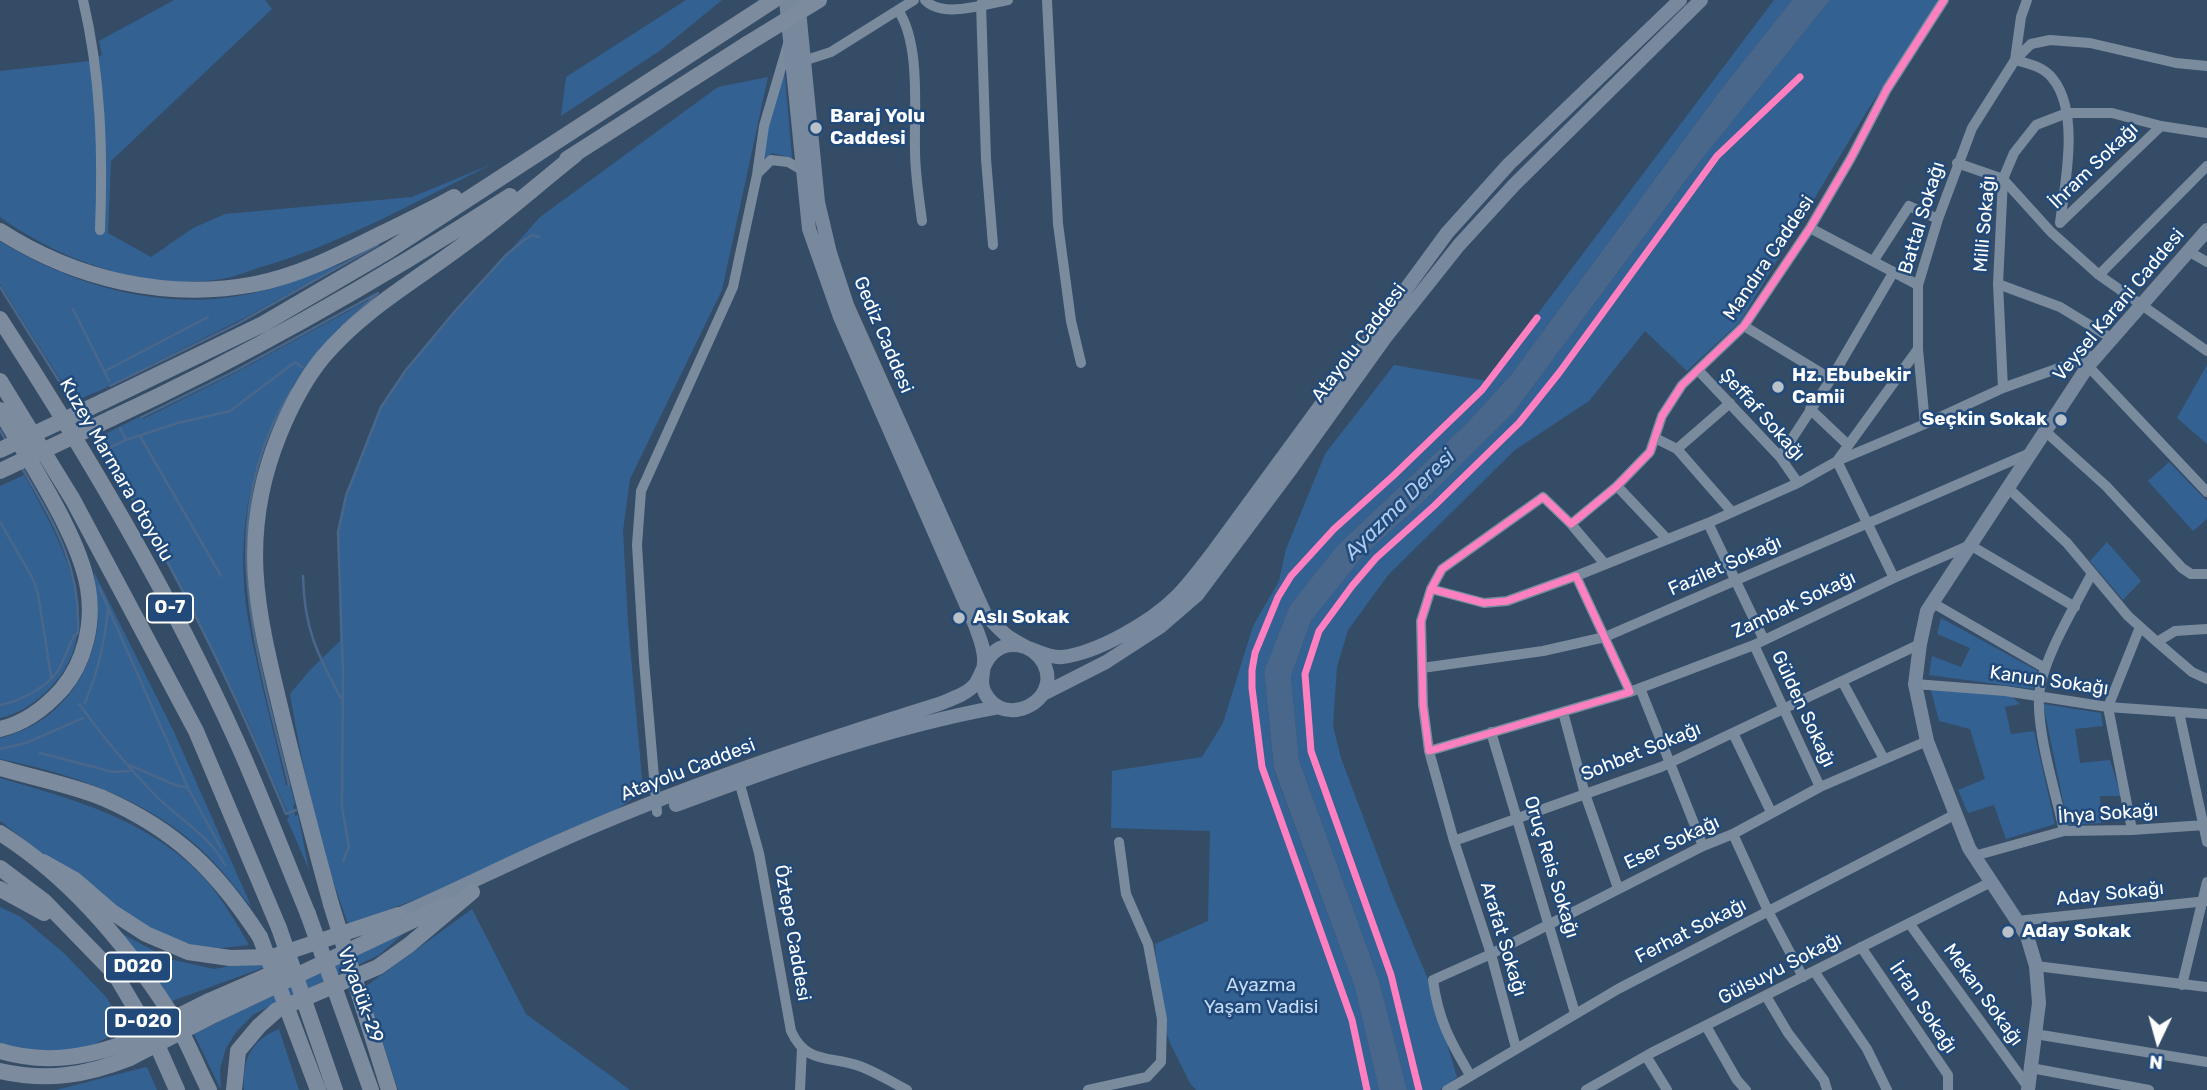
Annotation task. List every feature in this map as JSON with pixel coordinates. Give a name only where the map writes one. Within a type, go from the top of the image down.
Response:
[{"type":"highway","points":[[0,450],[263,324],[388,251],[774,0]]},
{"type":"highway","points":[[0,471],[192,381],[403,265],[819,0]]},
{"type":"highway","points":[[0,231],[58,262],[133,285],[183,290],[256,284],[342,253],[446,202],[593,117]]},
{"type":"highway","points":[[389,1090],[331,904],[295,774],[259,614],[254,571],[260,492],[290,409],[323,357],[371,310],[472,238],[575,155]]},
{"type":"highway","name":"Kuzey Marmara Otoyolu","points":[[0,319],[89,461],[162,592],[236,741],[309,914]]},
{"type":"highway","name":"O-7","points":[[0,381],[73,500],[189,719],[279,928],[335,1090]]},
{"type":"highway","points":[[0,410],[62,520],[80,560],[88,587],[89,615],[86,642],[69,680],[47,705],[24,720],[0,729]]},
{"type":"highway","points":[[0,768],[101,798],[169,835],[212,872],[238,903],[260,937],[318,1090]]},
{"type":"highway","name":"D020","points":[[0,833],[43,862],[117,938],[172,1016],[209,1090]]},
{"type":"highway","points":[[43,862],[75,880],[112,912],[146,934],[188,952],[230,958],[272,957],[398,915]]},
{"type":"highway","name":"D020","points":[[0,868],[45,902],[102,959]]},
{"type":"highway","points":[[0,889],[44,912],[102,959]]},
{"type":"highway","points":[[213,1007],[472,892]]},
{"type":"highway","points":[[234,1090],[237,1051],[277,1010],[379,967],[472,892]]},
{"type":"highway","name":"Viyadük-29","points":[[309,914],[371,1090]]},
{"type":"highway","points":[[0,1071],[67,1076],[97,1071],[128,1050],[375,929],[398,915]]},
{"type":"highway","name":"D-020","points":[[102,959],[115,974],[158,1047],[177,1090]]},
{"type":"highway","points":[[0,1051],[17,1056],[59,1059],[104,1051],[128,1050]]},
{"type":"main road","name":"Gediz Caddesi","points":[[786,0],[818,202],[830,253],[847,305],[986,616],[1006,635],[1029,648]]},
{"type":"main road","name":"Gediz Caddesi","points":[[798,0],[802,170],[809,229],[840,317],[970,614],[982,644],[985,663]]},
{"type":"main road","name":"Atayolu Caddesi","points":[[472,892],[571,845],[787,752],[939,704],[970,690],[990,655],[1000,648],[1019,645],[1046,655],[1063,657],[1092,649],[1137,627],[1175,598],[1214,551],[1447,233],[1509,164],[1680,0]]},
{"type":"main road","name":"Atayolu Caddesi","points":[[398,915],[553,844],[769,769],[944,718],[999,707],[1020,711],[1037,702],[1043,694],[1106,662],[1160,627],[1197,595],[1385,338],[1459,245],[1514,185],[1701,0]]},
{"type":"main road","name":"Veysel Karani Caddesi","points":[[2028,1088],[2039,1003],[2036,966],[2027,936],[1974,856],[1927,741],[1915,684],[1920,644],[1927,611],[2088,366],[2207,230]]},
{"type":"main road","points":[[1029,648],[1044,663],[1047,684],[1043,694]]},
{"type":"main road","points":[[985,663],[981,682],[985,693],[999,707]]},
{"type":"street","points":[[83,0],[99,90],[102,191],[100,230]]},
{"type":"street","points":[[798,63],[831,52],[914,0]]},
{"type":"street","points":[[925,0],[934,8],[942,10],[1008,0]]},
{"type":"street","points":[[1047,0],[1058,224],[1071,321],[1081,363]]},
{"type":"street","name":"Mandıra Caddesi","points":[[1571,524],[1618,486],[1650,452],[1662,416],[1682,385],[1744,326],[1810,228],[1852,158],[1887,89],[1944,0]]},
{"type":"street","points":[[2027,0],[2021,17],[2015,60],[2038,67],[2053,78],[2062,93],[2067,113],[2068,163],[2060,223]]},
{"type":"street","points":[[981,4],[986,159],[993,245]]},
{"type":"street","points":[[898,10],[909,34],[917,103],[915,149],[922,221]]},
{"type":"street","points":[[657,807],[637,545],[641,491],[733,287],[757,175],[764,126],[790,38]]},
{"type":"street","name":"Battal Sokağı","points":[[1926,425],[1918,349],[1918,285],[1957,163],[1972,128],[2015,60],[2031,44],[2050,40],[2090,43],[2176,63],[2207,66]]},
{"type":"street","points":[[2067,113],[2112,113],[2161,126],[2207,133]]},
{"type":"street","name":"Milli Sokağı","points":[[2003,388],[1998,284],[2003,179],[2014,153],[2036,125],[2067,113]]},
{"type":"street","name":"İhram Sokağı","points":[[2051,232],[2161,126]]},
{"type":"street","points":[[757,175],[771,160],[788,162],[802,170]]},
{"type":"street","points":[[1957,163],[2003,179],[2051,232],[2099,275],[2207,351]]},
{"type":"street","points":[[2099,275],[2207,166]]},
{"type":"street","points":[[1874,260],[1909,206],[1938,219]]},
{"type":"street","points":[[1810,228],[1918,285]]},
{"type":"street","points":[[2188,251],[2207,262]]},
{"type":"street","points":[[1780,457],[1831,379],[1894,273]]},
{"type":"street","points":[[1998,284],[2060,307],[2111,338]]},
{"type":"street","points":[[1744,326],[1831,379]]},
{"type":"street","points":[[1837,461],[1918,349]]},
{"type":"street","points":[[1431,589],[1484,603],[1507,601],[1708,523],[1798,483],[1837,461],[1926,425],[2003,388],[2099,354]]},
{"type":"street","points":[[2088,366],[2207,492]]},
{"type":"street","name":"Şeffaf Sokağı","points":[[1699,371],[1780,457],[1798,483]]},
{"type":"street","points":[[1677,449],[1730,403]]},
{"type":"street","points":[[1810,409],[1848,445]]},
{"type":"street","points":[[2045,431],[2106,486],[2182,568],[2191,574],[2207,574]]},
{"type":"street","points":[[1655,438],[1677,449],[1732,512]]},
{"type":"street","name":"Fazilet Sokağı","points":[[1422,668],[1543,651],[1605,637],[2030,453]]},
{"type":"street","points":[[1837,461],[1894,578]]},
{"type":"street","points":[[1618,486],[1667,539]]},
{"type":"street","points":[[2007,487],[2067,543],[2140,628],[2192,672],[2207,679]]},
{"type":"street","points":[[1454,841],[1429,751],[1423,705],[1421,621],[1431,589],[1443,569],[1543,497],[1571,524],[1605,564]]},
{"type":"street","name":"Gülden Sokağı","points":[[1708,523],[1737,582],[1783,710],[1820,787]]},
{"type":"street","points":[[1970,545],[2075,607]]},
{"type":"street","name":"Zambak Sokağı","points":[[1429,751],[1635,690],[1759,642],[1970,545]]},
{"type":"street","points":[[2064,831],[2042,732],[2039,698],[2045,668],[2092,573]]},
{"type":"street","points":[[1576,576],[1671,762],[1703,846]]},
{"type":"street","points":[[1933,603],[2045,668]]},
{"type":"street","points":[[2133,830],[2108,707],[2140,628]]},
{"type":"street","points":[[2157,642],[2175,631],[2207,629]]},
{"type":"street","name":"Sohbet Sokağı","points":[[1454,841],[1671,762],[1920,644]]},
{"type":"street","points":[[1842,681],[1884,759]]},
{"type":"street","name":"Kanun Sokağı","points":[[1915,684],[2005,691],[2108,707],[2207,714]]},
{"type":"street","points":[[1563,712],[1585,794],[1618,888]]},
{"type":"street","points":[[2179,712],[2207,842]]},
{"type":"street","name":"Oruç Reis Sokağı","points":[[1492,732],[1575,1013]]},
{"type":"street","points":[[1733,733],[1771,812]]},
{"type":"street","name":"Eser Sokağı","points":[[1470,1075],[1446,1035],[1433,979],[1491,954],[1618,888],[1733,834],[1820,787],[1927,741]]},
{"type":"street","name":"Öztepe Caddesi","points":[[739,781],[759,853],[791,1031],[802,1048],[800,1090]]},
{"type":"street","name":"Ferhat Sokağı","points":[[1447,1090],[1575,1013],[1956,814]]},
{"type":"street","name":"İhya Sokağı","points":[[1974,856],[2064,831],[2205,825]]},
{"type":"street","points":[[1733,834],[1768,911],[1803,977]]},
{"type":"street","name":"Arafat Sokağı","points":[[1454,841],[1491,954],[1516,1048]]},
{"type":"street","points":[[1088,1090],[1147,1077],[1161,1062],[1161,1019],[1148,944],[1126,894],[1119,842]]},
{"type":"street","name":"Gülsuyu Sokağı","points":[[1589,1089],[1646,1056],[1991,882]]},
{"type":"street","points":[[2182,985],[2205,902],[2207,882]]},
{"type":"street","name":"Aday Sokağı","points":[[2017,921],[2205,902]]},
{"type":"street","name":"Mekan Sokağı","points":[[1909,923],[2028,1088]]},
{"type":"street","name":"İrfan Sokağı","points":[[1861,947],[1948,1076],[1948,1090]]},
{"type":"street","points":[[2036,966],[2207,988]]},
{"type":"street","points":[[1814,971],[1867,1049],[1884,1079],[1887,1090]]},
{"type":"street","points":[[1766,996],[1788,1033],[1824,1080],[1827,1090]]},
{"type":"street","points":[[1706,1026],[1737,1080],[1746,1090]]},
{"type":"street","points":[[2035,1034],[2207,1062]]},
{"type":"street","points":[[802,1048],[816,1057],[861,1066],[907,1090]]},
{"type":"street","points":[[1646,1056],[1667,1090]]},
{"type":"street","points":[[2031,1068],[2149,1090]]},
{"type":"green space","points":[[174,0],[265,0],[272,9],[111,161],[108,233],[151,257],[193,228],[225,214],[412,197],[492,164],[347,235],[288,258],[222,279],[163,281],[105,269],[50,247],[0,217],[0,71],[90,61],[102,55],[99,41]]},
{"type":"green space","points":[[686,0],[722,0],[661,50],[561,116],[566,77]]},
{"type":"green space","name":"Ayazma Yaşam Vadisi","points":[[1774,0],[1792,0],[1719,92],[1510,376],[1467,423],[1337,546],[1290,605],[1264,671],[1274,770],[1355,988],[1379,1090],[1196,1090],[1170,1043],[1162,1019],[1155,944],[1208,921],[1210,831],[1111,828],[1112,771],[1202,757],[1223,723],[1253,626],[1279,581],[1286,549],[1325,454],[1394,365],[1487,381]]},
{"type":"green space","name":"Ayazma Yaşam Vadisi","points":[[1830,0],[1940,0],[1867,111],[1740,322],[1687,371],[1645,331],[1589,401],[1515,450],[1389,574],[1348,630],[1337,667],[1333,726],[1341,758],[1427,977],[1457,1077],[1440,1090],[1407,1090],[1379,980],[1299,760],[1291,676],[1311,621],[1363,556],[1425,500],[1514,412],[1698,164]]},
{"type":"green space","points":[[784,65],[792,158],[772,153],[762,161],[768,125]]},
{"type":"green space","points":[[768,77],[722,290],[630,479],[623,531],[628,623],[643,789],[624,805],[586,825],[400,906],[348,924],[313,810],[290,694],[340,641],[338,532],[358,464],[381,407],[423,349],[540,217],[718,87]]},
{"type":"green space","points":[[0,241],[57,271],[88,282],[152,297],[184,300],[217,299],[262,291],[350,260],[246,317],[74,401],[0,284]]},
{"type":"green space","points":[[369,300],[335,332],[306,367],[282,405],[264,445],[251,487],[245,531],[244,577],[249,624],[286,785],[290,785],[295,816],[298,815],[309,870],[287,819],[289,816],[244,713],[192,608],[97,438],[141,416],[143,419],[235,373]]},
{"type":"green space","points":[[2207,365],[2207,444],[2177,418]]},
{"type":"green space","points":[[2169,462],[2207,501],[2207,519],[2193,531],[2148,481]]},
{"type":"green space","points":[[24,475],[64,553],[78,609],[77,637],[68,664],[50,688],[27,707],[0,718],[0,486]]},
{"type":"green space","points":[[2107,542],[2141,581],[2123,600],[2090,561]]},
{"type":"green space","points":[[94,572],[174,732],[252,908],[207,855],[162,819],[111,792],[84,782],[0,759],[0,738],[20,732],[38,722],[68,696],[80,679],[95,642],[98,621]]},
{"type":"green space","points":[[1941,618],[2038,671],[2033,689],[1929,675],[1932,656],[1961,667],[1970,648],[1937,634]]},
{"type":"green space","points":[[1931,690],[2010,695],[2020,704],[2005,707],[2011,734],[2034,731],[2055,824],[2006,839],[1994,805],[1968,813],[1958,790],[1985,779],[1970,729],[1939,721]]},
{"type":"green space","points":[[2043,704],[2101,713],[2103,726],[2075,729],[2080,763],[2110,760],[2121,796],[2100,796],[2101,823],[2068,825]]},
{"type":"green space","points":[[0,778],[104,812],[129,823],[176,852],[212,887],[249,945],[206,948],[180,941],[153,929],[98,895],[0,821]]},
{"type":"green space","points":[[0,907],[21,917],[65,954],[107,998],[124,1029],[91,1046],[49,1058],[0,1049]]},
{"type":"green space","points":[[472,909],[526,1014],[630,1090],[398,1090],[365,987]]},
{"type":"green space","points":[[411,927],[379,955],[254,1014],[236,1032],[226,1048],[220,1069],[221,1090],[194,1034]]},
{"type":"green space","points":[[119,932],[169,959],[214,969],[309,951],[172,1001]]},
{"type":"green space","points":[[279,1029],[299,1090],[244,1090],[245,1069],[250,1052],[261,1039]]},
{"type":"green space","points":[[146,1067],[157,1090],[56,1090]]},
{"type":"water","name":"Ayazma Deresi","points":[[1792,0],[1830,0],[1698,164],[1514,412],[1425,500],[1363,556],[1311,621],[1291,676],[1299,760],[1379,980],[1407,1090],[1379,1090],[1355,988],[1274,769],[1264,671],[1290,605],[1337,546],[1467,423],[1510,376],[1719,92]]},
{"type":"waterway","points":[[343,861],[349,847],[342,807],[343,671],[338,532],[346,496],[381,407],[406,370],[506,255],[533,235],[539,237]]},
{"type":"waterway","points":[[110,386],[237,324],[378,245],[363,252]]},
{"type":"waterway","points":[[0,287],[76,408]]},
{"type":"waterway","points":[[142,417],[235,371],[378,293],[342,326]]},
{"type":"waterway","points":[[73,309],[109,381]]},
{"type":"waterway","points":[[105,371],[208,317]]},
{"type":"waterway","points":[[104,450],[178,423],[230,411],[295,362],[302,367]]},
{"type":"waterway","points":[[289,785],[254,635],[248,585],[247,536],[252,487],[267,438],[292,389]]},
{"type":"waterway","points":[[120,428],[126,440]]},
{"type":"waterway","points":[[0,430],[6,441]]},
{"type":"waterway","points":[[93,434],[148,526],[198,620],[286,814],[296,810]]},
{"type":"waterway","points":[[140,436],[221,576]]},
{"type":"waterway","points":[[0,705],[32,693],[52,678],[78,633],[78,609],[70,566],[55,527],[22,468]]},
{"type":"waterway","points":[[0,522],[33,579],[38,594],[51,676]]},
{"type":"waterway","points":[[303,576],[306,611],[313,640],[341,698]]},
{"type":"waterway","points":[[99,587],[188,788],[221,848]]},
{"type":"waterway","points":[[85,703],[100,656],[108,608]]},
{"type":"waterway","points":[[79,704],[136,774],[156,796],[203,836],[225,865]]},
{"type":"waterway","points":[[0,749],[26,743],[83,718]]},
{"type":"waterway","points":[[40,753],[113,772],[132,771]]},
{"type":"waterway","points":[[129,765],[188,788]]},
{"type":"cycle path","points":[[1431,589],[1484,603],[1507,601],[1576,576],[1630,692],[1429,751],[1423,705],[1421,621],[1431,589],[1442,569],[1543,497],[1571,524],[1617,486],[1650,452],[1662,416],[1682,385],[1744,326],[1810,228],[1887,89],[1944,0]]},
{"type":"cycle path","points":[[1419,1090],[1391,975],[1311,751],[1305,674],[1319,631],[1376,558],[1519,423],[1559,373],[1717,156],[1800,77]]},
{"type":"cycle path","points":[[1367,1090],[1352,1020],[1262,767],[1252,688],[1255,653],[1278,597],[1291,576],[1334,529],[1482,390],[1537,318]]},
{"type":"place","name":"Baraj Yolu Caddesi","points":[[816,128]]},
{"type":"place","name":"Hz. Ebubekir Camii","points":[[1778,387]]},
{"type":"place","name":"Seçkin Sokak","points":[[2061,420]]},
{"type":"place","name":"Aslı Sokak","points":[[959,618]]},
{"type":"place","name":"Aday Sokak","points":[[2008,932]]}]
